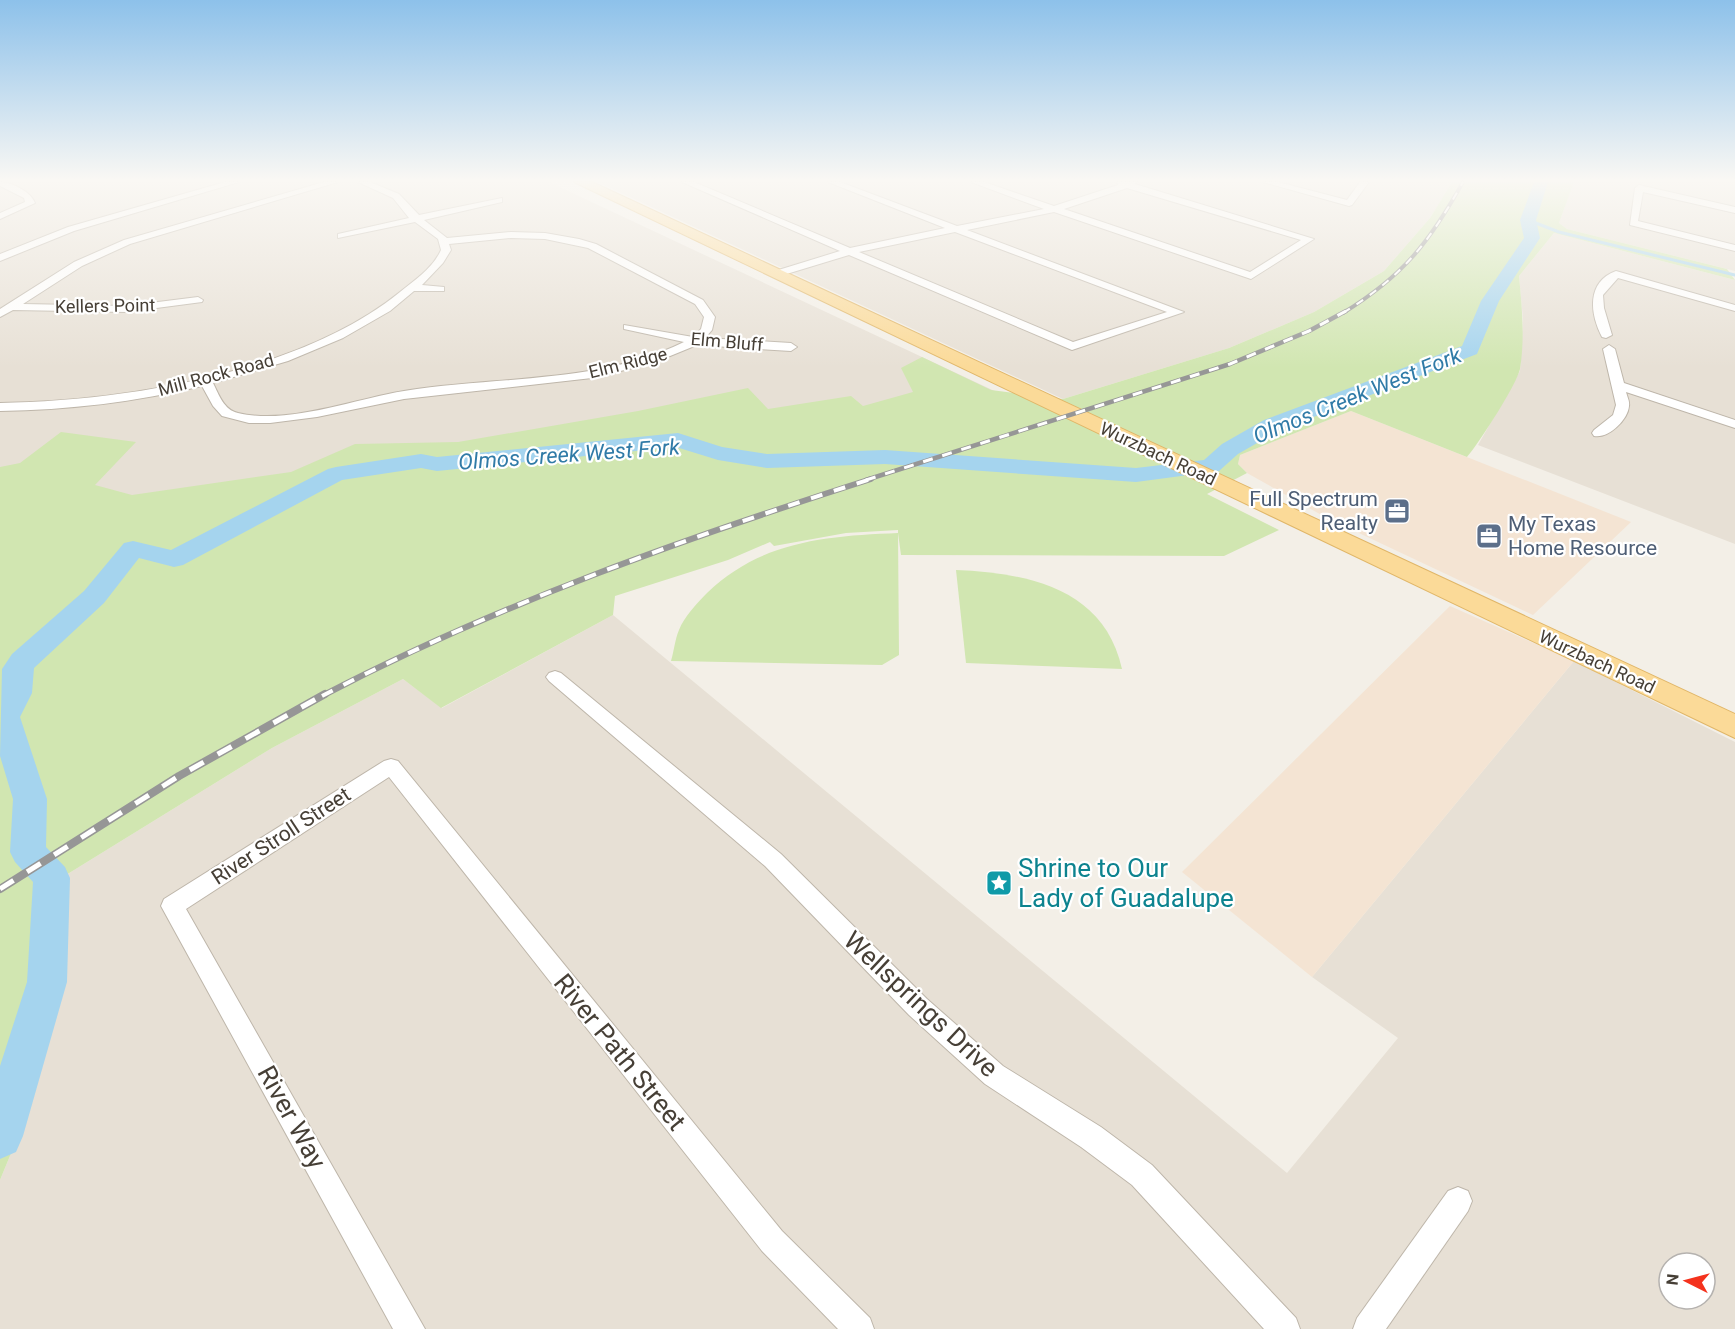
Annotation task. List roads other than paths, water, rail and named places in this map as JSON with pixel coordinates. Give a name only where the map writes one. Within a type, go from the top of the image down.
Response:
[{"type":"main road","name":"Wurzbach Road","points":[[712,244],[1735,728]]},
{"type":"street","points":[[0,258],[34,244]]},
{"type":"street","points":[[0,314],[78,264],[123,244]]},
{"type":"street","name":"Mill Rock Road","points":[[0,406],[104,400],[206,381],[269,362],[333,338],[382,312],[414,288],[442,259],[446,250],[445,244]]},
{"type":"street","points":[[585,244],[699,302],[711,315],[711,322],[708,330],[697,340]]},
{"type":"street","points":[[833,244],[1072,346],[1178,312],[998,244]]},
{"type":"street","points":[[776,274],[879,244]]},
{"type":"street","points":[[1156,244],[1251,276],[1300,244]]},
{"type":"street","points":[[1719,244],[1735,248]]},
{"type":"street","points":[[1606,335],[1597,295],[1602,285],[1616,274],[1735,308]]},
{"type":"street","points":[[414,288],[440,290]]},
{"type":"street","name":"Kellers Point","points":[[12,307],[120,309],[198,300]]},
{"type":"street","name":"Elm Bluff","points":[[628,327],[697,340],[791,347]]},
{"type":"street","name":"Elm Ridge","points":[[241,418],[280,419],[405,395],[606,372],[668,354],[697,340]]},
{"type":"street","points":[[1599,433],[1622,414],[1623,405],[1609,349]]},
{"type":"street","points":[[206,381],[221,410],[241,418]]},
{"type":"street","points":[[1618,385],[1735,424]]},
{"type":"street","points":[[224,429],[241,418]]},
{"type":"street","name":"Wellsprings Drive","points":[[555,677],[773,860],[918,1007],[994,1075],[1091,1137],[1142,1175],[1285,1329]]},
{"type":"street","name":"River Stroll Street","points":[[172,906],[391,766]]},
{"type":"street","name":"River Path Street","points":[[391,766],[772,1241],[859,1329]]},
{"type":"street","name":"River Way","points":[[172,906],[410,1329]]},
{"type":"street","points":[[1368,1329],[1458,1201]]},
{"type":"waterway","name":"Olmos Creek West Fork","points":[[0,1136],[47,982],[52,878],[28,852],[30,799],[4,717],[17,693],[17,669],[23,661],[94,597],[133,549],[174,559],[336,474],[421,461],[437,464],[678,440],[718,453],[767,461],[885,457],[1136,475],[1211,466],[1230,449],[1272,425],[1470,350],[1490,301],[1528,244]]},
{"type":"waterway","points":[[1608,244],[1735,275]]},
{"type":"railway","points":[[1346,311],[1382,286],[1423,244]]},
{"type":"railway","points":[[866,480],[1230,364],[1309,331],[1346,311]]},
{"type":"railway","points":[[322,696],[388,663],[523,603],[731,525],[871,479]]},
{"type":"railway","points":[[0,889],[179,776],[325,694]]},
{"type":"place","name":"Full Spectrum Realty","points":[[1397,511]]},
{"type":"place","name":"My Texas Home Resource","points":[[1489,536]]},
{"type":"place","name":"Shrine to Our Lady of Guadalupe","points":[[999,883]]}]
